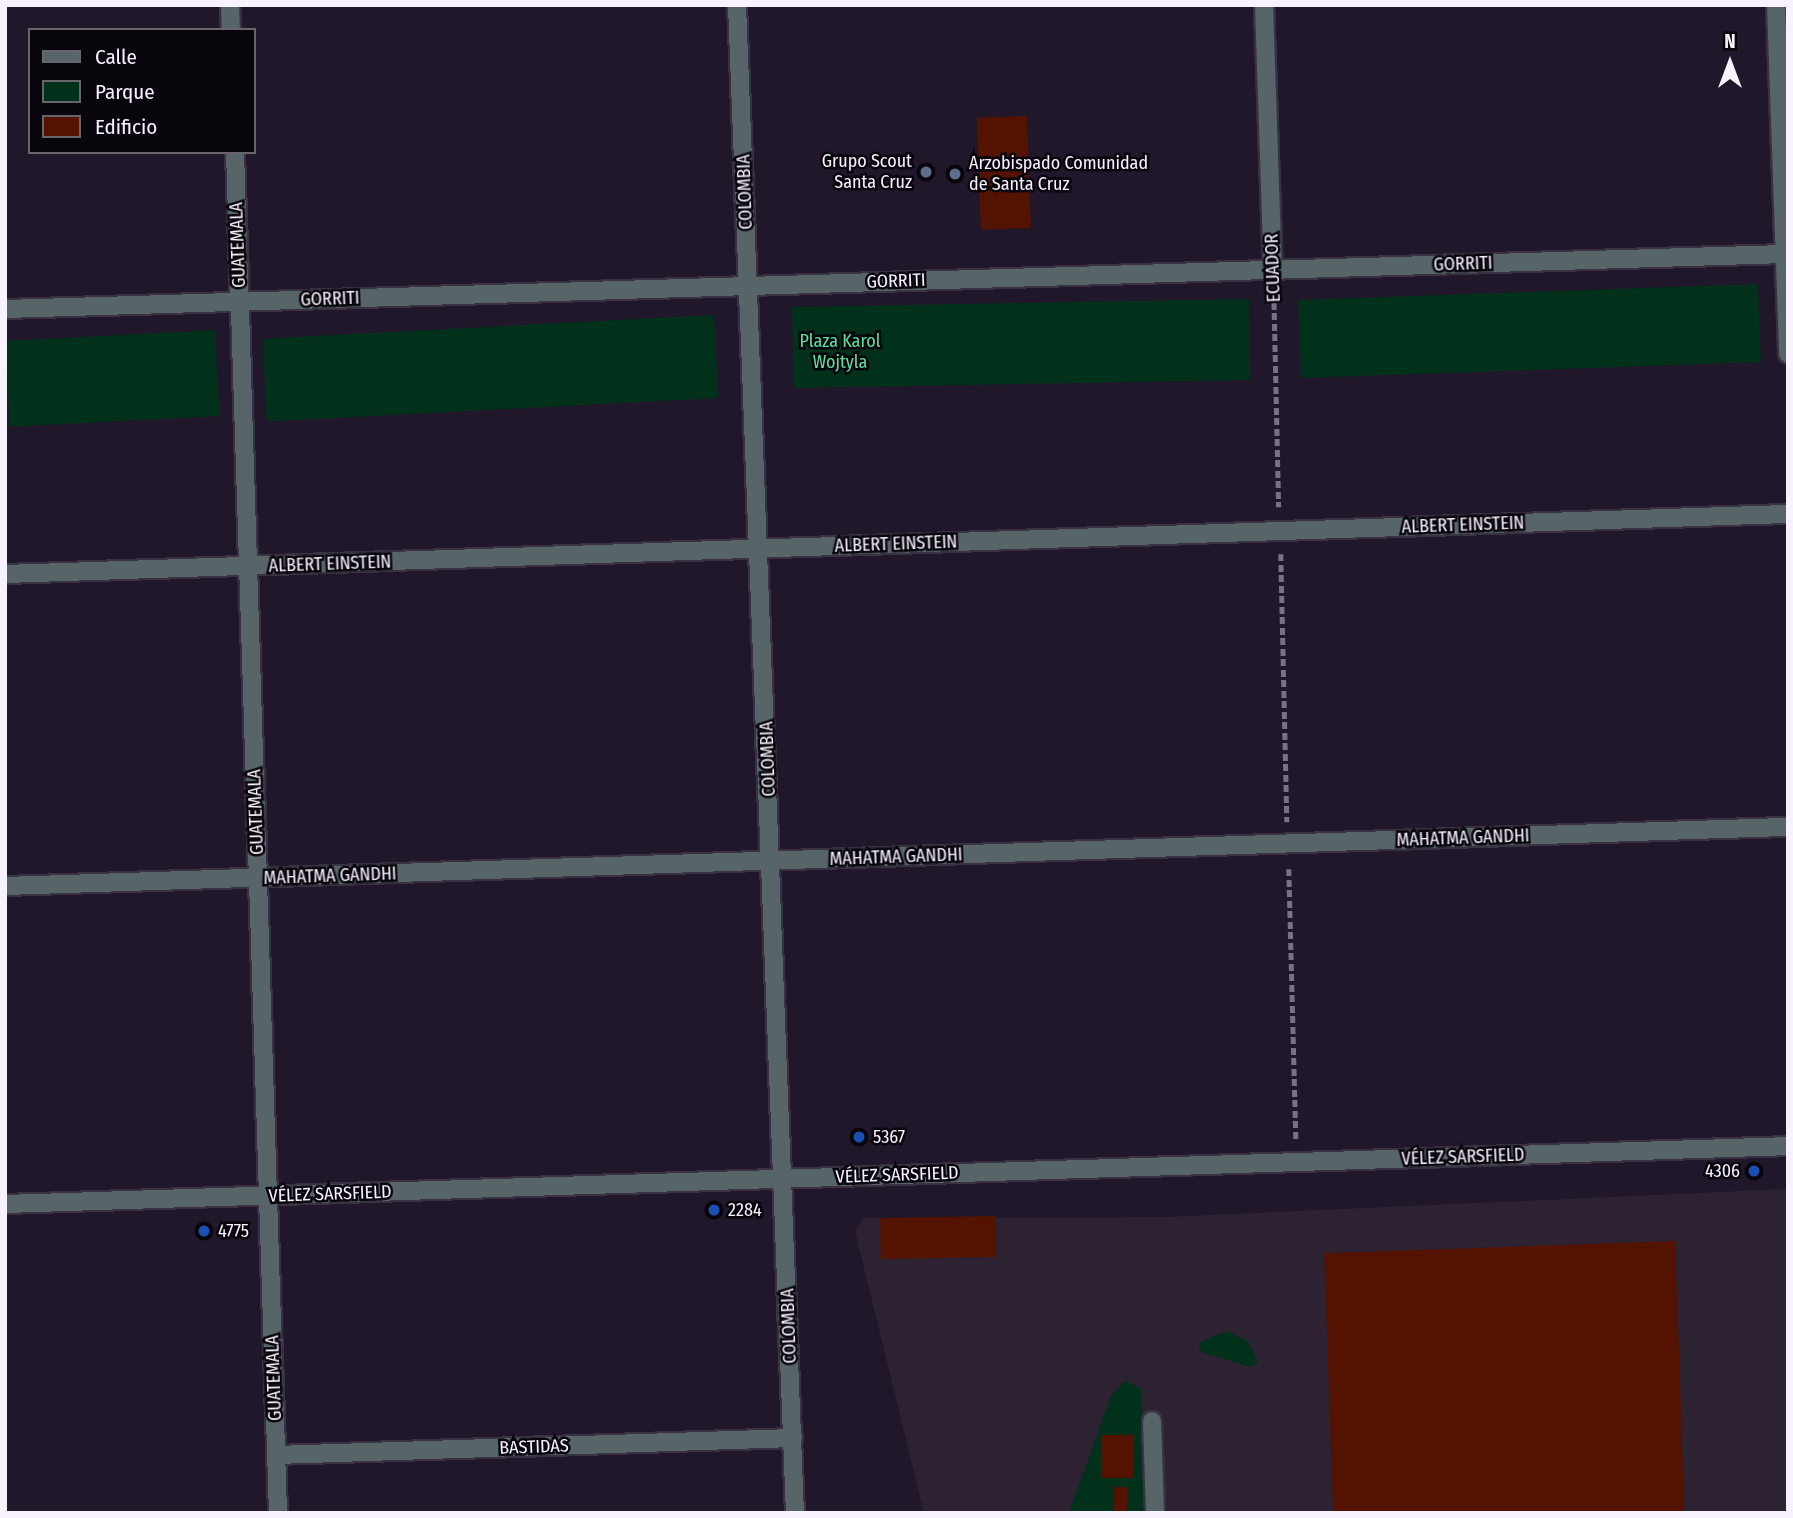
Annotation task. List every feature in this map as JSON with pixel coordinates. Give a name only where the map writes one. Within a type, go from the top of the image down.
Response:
[{"type":"street","points":[[230,5],[231,28]]},
{"type":"street","name":"COLOMBIA","points":[[737,5],[785,1179],[795,1513]]},
{"type":"street","name":"ECUADOR","points":[[1264,5],[1273,270]]},
{"type":"street","points":[[1776,5],[1788,354]]},
{"type":"street","name":"GUATEMALA","points":[[235,154],[278,1513]]},
{"type":"street","name":"GORRITI","points":[[5,309],[1786,254]]},
{"type":"street","name":"ALBERT EINSTEIN","points":[[5,574],[1788,514]]},
{"type":"street","name":"MAHATMA GANDHI","points":[[5,886],[1788,827]]},
{"type":"street","name":"VÉLEZ SARSFIELD","points":[[5,1204],[1788,1146]]},
{"type":"street","points":[[1152,1421],[1155,1513]]},
{"type":"street","name":"BASTIDAS","points":[[276,1455],[793,1438]]},
{"type":"path","name":"ECUADOR","points":[[1273,270],[1280,531]]},
{"type":"shaded area","points":[[1788,1189],[1788,1513],[924,1513],[855,1231],[864,1218],[1167,1217]]},
{"type":"green space","points":[[1758,284],[1761,362],[1301,378],[1298,300]]},
{"type":"green space","name":"Plaza Karol Wojtyla","points":[[1249,299],[1250,380],[793,388],[792,307]]},
{"type":"green space","points":[[714,315],[718,398],[267,422],[263,339]]},
{"type":"green space","points":[[215,330],[220,416],[10,427],[5,341]]},
{"type":"green space","points":[[1227,1331],[1248,1341],[1258,1362],[1251,1367],[1201,1352],[1198,1343]]},
{"type":"green space","points":[[1125,1381],[1141,1388],[1144,1513],[1069,1513],[1111,1396]]},
{"type":"building","points":[[1027,116],[1031,228],[981,230],[977,118]]},
{"type":"building","points":[[995,1216],[996,1257],[881,1259],[880,1218]]},
{"type":"building","points":[[1675,1241],[1684,1513],[1333,1513],[1324,1253]]},
{"type":"building","points":[[1101,1435],[1133,1435],[1133,1478],[1101,1478]]},
{"type":"building","points":[[1114,1487],[1127,1487],[1127,1513],[1114,1513]]},
{"type":"place","name":"Grupo Scout Santa Cruz","points":[[926,172]]},
{"type":"place","name":"Arzobispado Comunidad de Santa Cruz","points":[[955,174]]},
{"type":"place","name":"5367","points":[[859,1137]]},
{"type":"place","name":"4306","points":[[1754,1171]]},
{"type":"place","name":"2284","points":[[714,1210]]},
{"type":"place","name":"4775","points":[[204,1231]]}]
